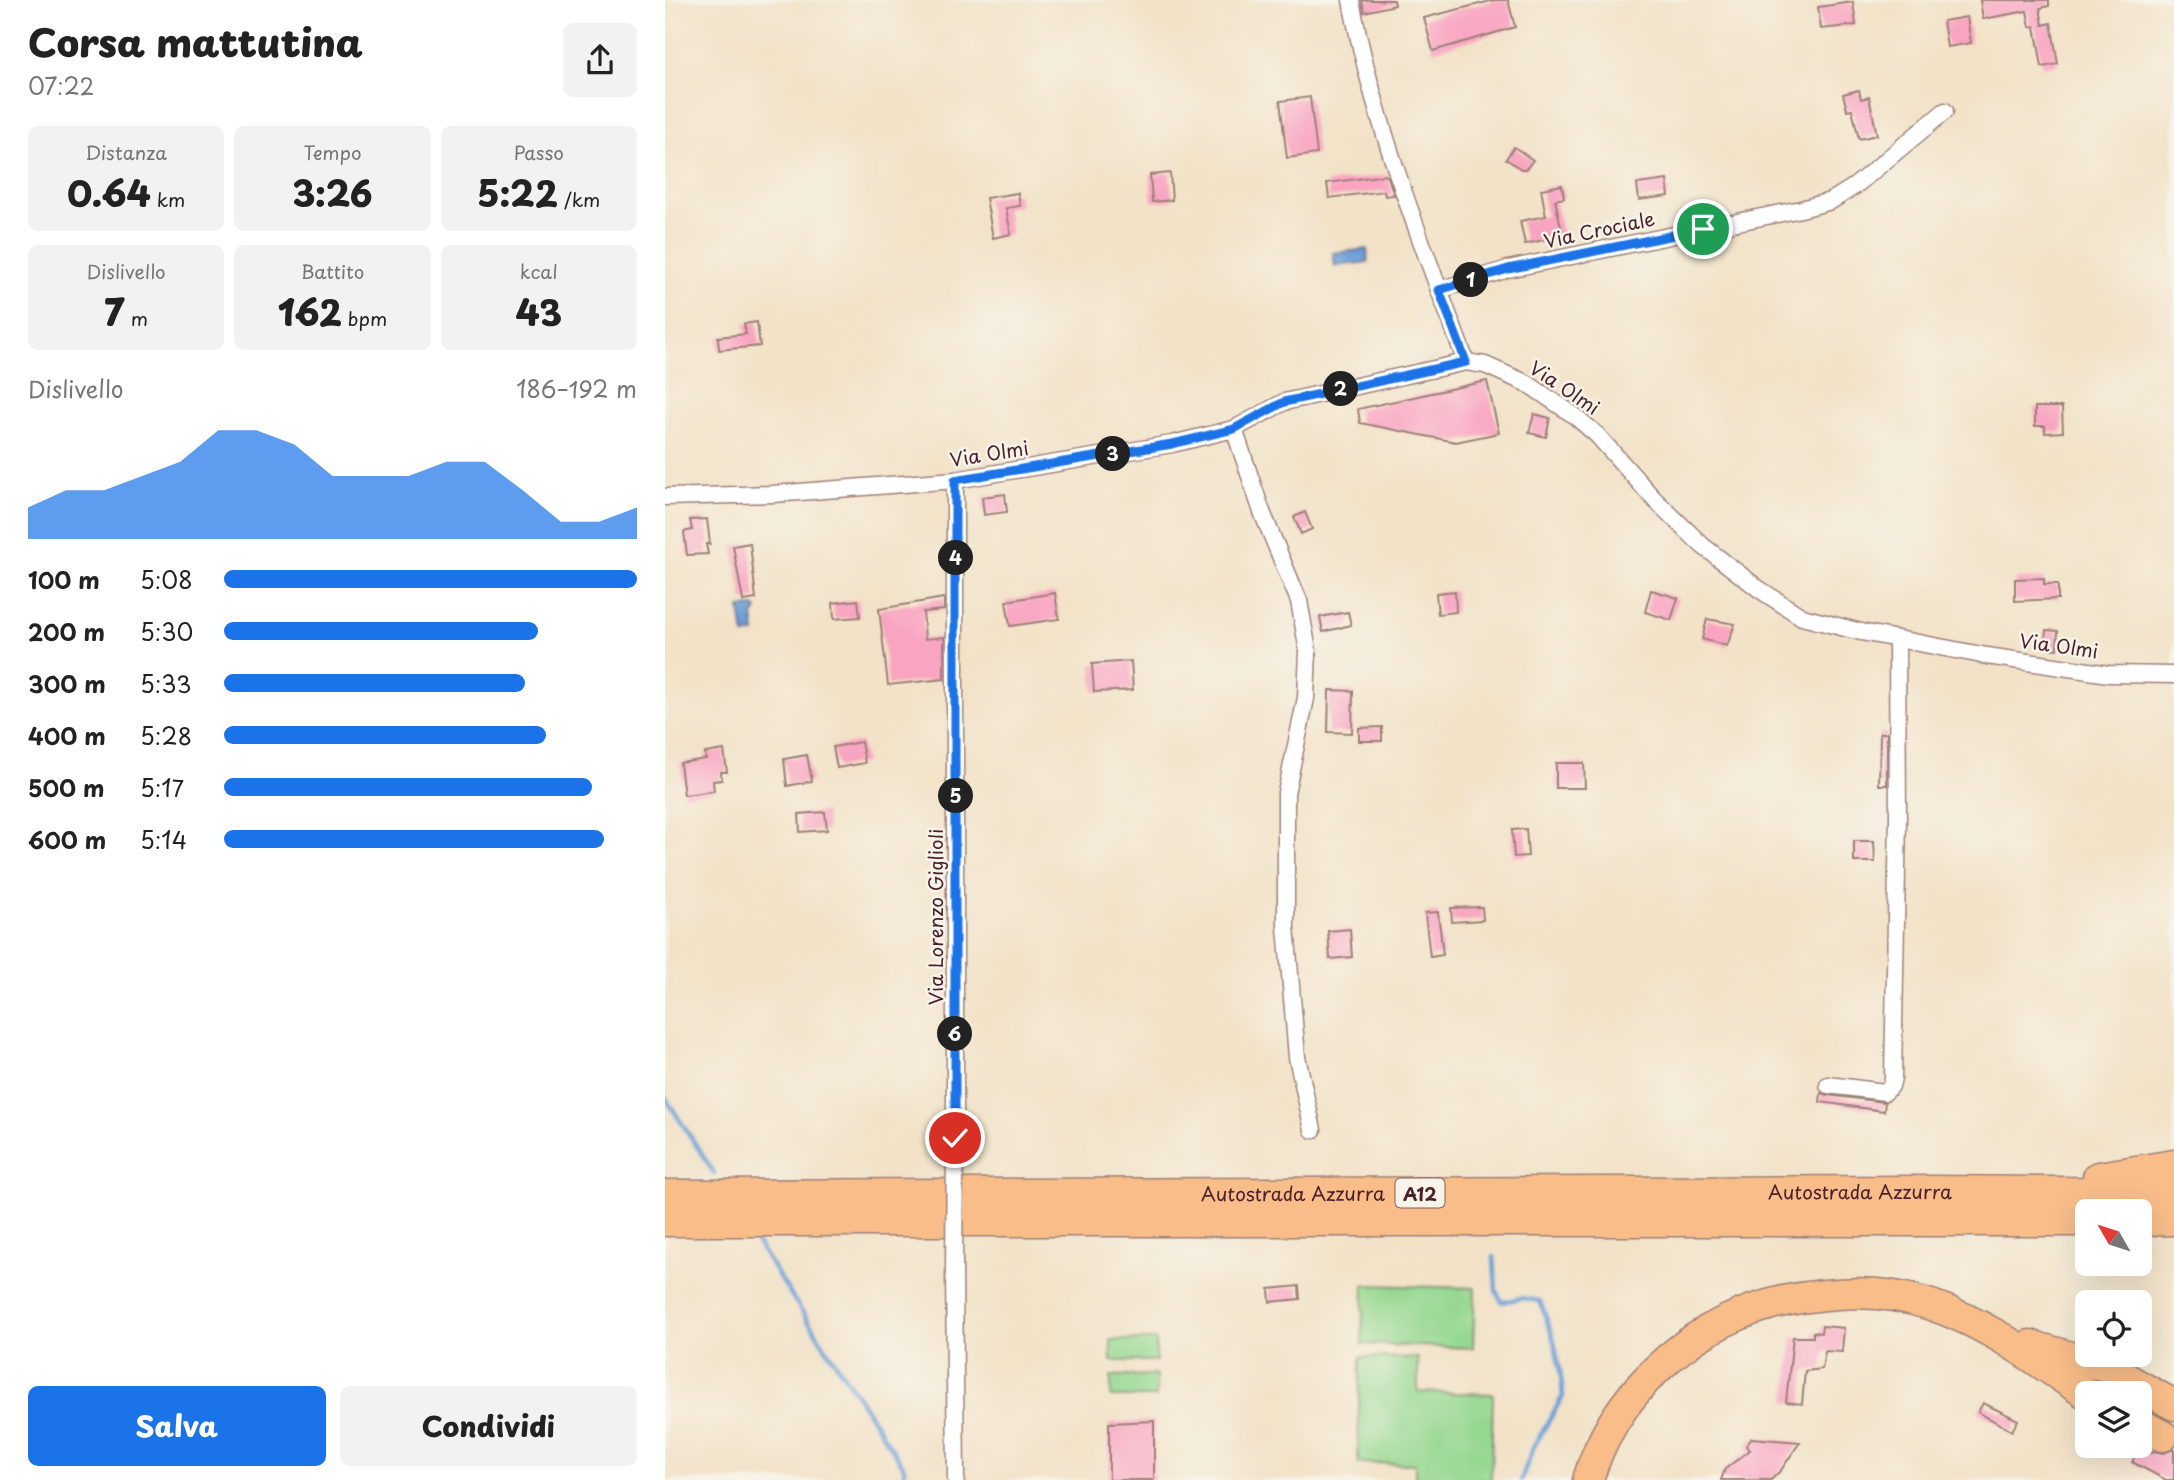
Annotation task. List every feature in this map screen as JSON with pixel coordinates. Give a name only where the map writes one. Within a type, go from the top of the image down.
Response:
[{"type":"highway","points":[[1933,1191],[2117,1176],[2174,1165]]},
{"type":"highway","name":"Autostrada Azzurra","points":[[665,1195],[1933,1191],[2174,1193]]},
{"type":"highway","points":[[2153,1221],[2174,1220]]},
{"type":"highway","name":"Autostrada Azzurra","points":[[665,1221],[2075,1221]]},
{"type":"highway","points":[[1588,1480],[1605,1438],[1633,1395],[1651,1374],[1695,1339],[1743,1314],[1793,1298],[1876,1293],[1930,1305],[1977,1324],[2075,1386]]},
{"type":"highway","points":[[2000,1337],[2106,1367],[2174,1405]]},
{"type":"street","points":[[1351,0],[1380,120],[1412,219],[1466,362]]},
{"type":"street","name":"Via Crociale","points":[[1439,290],[1508,269],[1831,201],[1855,186],[1945,111]]},
{"type":"street","name":"Via Olmi","points":[[665,497],[773,494],[955,480],[1172,444],[1234,429],[1284,402],[1466,362],[1485,365],[1528,384],[1576,415],[1654,499],[1703,546],[1759,589],[1802,617],[1897,640],[1987,656],[2109,674],[2174,675]]},
{"type":"street","points":[[1234,429],[1262,512],[1299,601],[1308,651],[1306,698],[1286,793],[1286,905],[1297,1057],[1313,1130]]},
{"type":"street","name":"Via Lorenzo Giglioli","points":[[955,480],[955,1480]]},
{"type":"street","points":[[1828,1086],[1885,1092],[1891,1086],[1893,1078],[1898,817],[1897,640]]},
{"type":"green space","points":[[1364,1285],[1475,1288],[1473,1348],[1362,1344]]},
{"type":"green space","points":[[1111,1340],[1156,1340],[1156,1361],[1111,1361]]},
{"type":"green space","points":[[1360,1357],[1418,1358],[1418,1392],[1493,1394],[1491,1480],[1415,1480],[1415,1464],[1358,1463]]},
{"type":"green space","points":[[1156,1375],[1156,1397],[1111,1397],[1111,1376]]},
{"type":"water","points":[[1367,249],[1368,262],[1335,266],[1333,253]]},
{"type":"water","points":[[754,607],[757,610],[753,616],[755,633],[744,635],[740,608]]},
{"type":"building","points":[[1362,0],[1394,0],[1395,5],[1364,12]]},
{"type":"building","points":[[1495,0],[1508,0],[1515,27],[1433,51],[1424,18]]},
{"type":"building","points":[[1980,0],[2049,0],[2049,6],[2040,8],[2043,25],[2051,23],[2058,64],[2042,67],[2035,26],[2030,27],[2027,11],[1983,19]]},
{"type":"building","points":[[1853,2],[1856,25],[1821,29],[1818,7]]},
{"type":"building","points":[[1967,17],[1971,43],[1947,47],[1943,21]]},
{"type":"building","points":[[1859,90],[1861,99],[1869,97],[1877,135],[1859,139],[1852,109],[1847,110],[1843,94]]},
{"type":"building","points":[[1310,97],[1317,154],[1287,158],[1280,101]]},
{"type":"building","points":[[1514,147],[1533,160],[1526,169],[1521,169],[1506,159]]},
{"type":"building","points":[[1170,173],[1172,200],[1152,202],[1150,175]]},
{"type":"building","points":[[1385,175],[1394,195],[1385,196],[1384,191],[1329,198],[1327,183]]},
{"type":"building","points":[[1667,180],[1669,196],[1639,200],[1637,184]]},
{"type":"building","points":[[1562,185],[1564,198],[1555,200],[1563,236],[1525,244],[1520,221],[1546,216],[1541,189]]},
{"type":"building","points":[[1018,193],[1020,206],[1006,208],[1011,234],[993,238],[986,198]]},
{"type":"building","points":[[757,322],[760,346],[719,350],[718,337],[746,334],[744,324]]},
{"type":"building","points":[[1487,381],[1499,433],[1456,442],[1360,423],[1358,409]]},
{"type":"building","points":[[2035,407],[2062,407],[2063,432],[2045,433],[2045,426],[2035,426]]},
{"type":"building","points":[[1534,414],[1550,418],[1546,437],[1529,433]]},
{"type":"building","points":[[1005,494],[1007,512],[984,515],[982,497]]},
{"type":"building","points":[[1305,512],[1312,529],[1301,534],[1294,517]]},
{"type":"building","points":[[707,519],[710,544],[706,544],[708,554],[687,555],[684,532],[692,530],[690,520]]},
{"type":"building","points":[[750,543],[756,599],[743,601],[733,546]]},
{"type":"building","points":[[2044,578],[2044,584],[2058,584],[2058,599],[2015,601],[2015,579]]},
{"type":"building","points":[[1651,590],[1678,598],[1671,620],[1645,612]]},
{"type":"building","points":[[1455,591],[1456,612],[1438,614],[1436,593]]},
{"type":"building","points":[[1055,593],[1059,619],[1010,626],[1006,601]]},
{"type":"building","points":[[944,598],[944,610],[923,612],[925,639],[944,637],[944,679],[888,685],[879,609]]},
{"type":"building","points":[[858,600],[860,617],[834,619],[833,603]]},
{"type":"building","points":[[1348,612],[1351,625],[1323,632],[1320,617]]},
{"type":"building","points":[[1707,619],[1735,624],[1727,646],[1702,639]]},
{"type":"building","points":[[2046,630],[2058,631],[2057,649],[2044,648]]},
{"type":"building","points":[[1131,661],[1133,690],[1094,692],[1092,664]]},
{"type":"building","points":[[1329,690],[1353,691],[1352,733],[1328,732]]},
{"type":"building","points":[[1382,727],[1382,741],[1359,741],[1359,728]]},
{"type":"building","points":[[1880,733],[1887,733],[1887,785],[1879,785]]},
{"type":"building","points":[[861,742],[865,763],[837,768],[833,747]]},
{"type":"building","points":[[724,750],[727,772],[721,772],[722,780],[713,781],[714,791],[684,795],[680,763],[706,759],[705,753]]},
{"type":"building","points":[[807,755],[812,781],[787,786],[784,759]]},
{"type":"building","points":[[1556,763],[1584,763],[1585,788],[1556,788]]},
{"type":"building","points":[[825,812],[827,830],[800,832],[799,814]]},
{"type":"building","points":[[1526,829],[1528,856],[1514,857],[1512,830]]},
{"type":"building","points":[[1854,841],[1874,841],[1875,862],[1854,862]]},
{"type":"building","points":[[1482,907],[1483,920],[1452,922],[1451,908]]},
{"type":"building","points":[[1438,912],[1443,955],[1430,957],[1425,913]]},
{"type":"building","points":[[1350,929],[1352,957],[1330,959],[1328,931]]},
{"type":"building","points":[[1821,1093],[1885,1102],[1884,1111],[1820,1102]]},
{"type":"building","points":[[1299,1286],[1300,1299],[1270,1302],[1269,1289]]},
{"type":"building","points":[[1822,1326],[1844,1328],[1842,1352],[1825,1351],[1822,1369],[1805,1371],[1802,1404],[1786,1402],[1793,1337],[1813,1337],[1813,1332],[1821,1333]]},
{"type":"building","points":[[1983,1403],[2018,1420],[2012,1431],[1978,1412]]},
{"type":"building","points":[[1154,1421],[1154,1480],[1109,1480],[1109,1423]]},
{"type":"building","points":[[1752,1438],[1800,1442],[1771,1480],[1721,1480],[1725,1469],[1750,1450],[1746,1446]]},
{"type":"building","points":[[2174,1449],[2174,1480],[2166,1480],[2132,1462],[2134,1458],[2152,1458],[2153,1451],[2164,1453]]},
{"type":"waterway","points":[[665,1097],[714,1173]]},
{"type":"waterway","points":[[753,1237],[904,1467],[905,1480]]},
{"type":"waterway","points":[[1494,1257],[1496,1291],[1502,1302],[1521,1298],[1540,1301],[1553,1337],[1560,1369],[1563,1396],[1534,1446],[1521,1480]]},
{"type":"route","points":[[955,1138],[955,480],[1172,444],[1234,429],[1284,402],[1466,362],[1439,290],[1508,269],[1703,229]]}]
